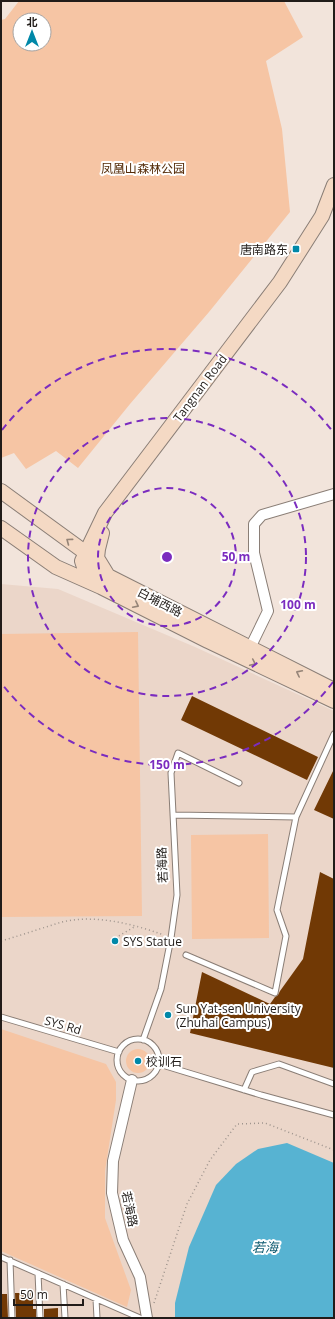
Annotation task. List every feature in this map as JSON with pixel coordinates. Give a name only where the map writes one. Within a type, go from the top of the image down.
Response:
[{"type":"street","name":"Tangnan Road","points":[[86,553],[105,513],[280,282],[322,216],[334,185]]},
{"type":"street","name":"Tangnan Road","points":[[105,582],[97,558],[102,535],[113,511],[291,282],[331,219],[334,211]]},
{"type":"street","name":"白埔西路","points":[[1,491],[86,553],[105,582],[215,645],[334,702]]},
{"type":"street","points":[[250,648],[268,611],[254,553],[254,524],[262,515],[334,494]]},
{"type":"street","name":"白埔西路","points":[[1,528],[56,567],[105,582],[250,648],[334,690]]},
{"type":"street","name":"若海路","points":[[132,1080],[113,1161],[112,1193],[123,1240],[140,1277],[147,1318]]},
{"type":"lane","points":[[186,954],[275,993],[286,936],[277,910],[296,817],[334,734]]},
{"type":"lane","name":"若海路","points":[[143,1040],[161,988],[171,938],[177,895],[171,773],[178,753],[239,783]]},
{"type":"lane","points":[[173,815],[296,817]]},
{"type":"lane","name":"SYS Rd","points":[[1,1017],[119,1052]]},
{"type":"lane","points":[[131,1040],[143,1040],[149,1042],[157,1052],[159,1064],[152,1076],[139,1081],[132,1080],[121,1072],[118,1066],[119,1052],[122,1047],[131,1040]]},
{"type":"lane","points":[[159,1064],[261,1095],[334,1115]]},
{"type":"lane","points":[[244,1090],[252,1072],[279,1064],[334,1084]]},
{"type":"lane","points":[[1,1257],[140,1318]]},
{"type":"lane","points":[[10,1260],[12,1318]]},
{"type":"lane","points":[[38,1273],[40,1318]]},
{"type":"lane","points":[[63,1284],[65,1318]]},
{"type":"lane","points":[[96,1299],[97,1318]]},
{"type":"path","points":[[1,941],[63,922],[83,919],[122,922],[171,938]]},
{"type":"path","points":[[112,940],[136,926]]},
{"type":"path","points":[[154,1305],[187,1204],[210,1160],[237,1124],[265,1123],[334,1150]]},
{"type":"shaded area","name":"Sun Yat-sen University (Zhuhai Campus)","points":[[1,584],[58,589],[195,647],[334,711],[334,1318],[1,1318]]},
{"type":"green space","name":"凤凰山森林公园","points":[[19,1],[284,1],[303,37],[266,61],[282,129],[290,212],[209,312],[130,404],[78,468],[56,451],[26,469],[14,453],[1,458],[1,20],[5,19]]},
{"type":"green space","points":[[138,632],[142,916],[1,917],[1,634]]},
{"type":"green space","points":[[268,834],[269,938],[192,939],[191,835]]},
{"type":"green space","points":[[1,1029],[106,1064],[116,1082],[116,1100],[105,1171],[105,1218],[131,1290],[127,1307],[1,1251]]},
{"type":"green space","points":[[138,1049],[143,1050],[149,1056],[149,1066],[143,1072],[138,1073],[133,1072],[127,1066],[126,1061],[127,1056],[133,1050]]},
{"type":"water","name":"若海","points":[[287,1143],[334,1163],[334,1318],[175,1318],[175,1303],[189,1247],[216,1185],[236,1164],[258,1149]]},
{"type":"building","points":[[192,696],[318,757],[307,780],[181,720]]},
{"type":"building","points":[[334,769],[334,819],[314,810]]},
{"type":"building","points":[[320,872],[334,879],[334,1068],[190,1033],[202,972],[270,1004],[278,995],[303,959]]},
{"type":"building","points":[[15,1293],[33,1293],[33,1309],[36,1309],[36,1318],[16,1318]]},
{"type":"building","points":[[1,1294],[7,1294],[8,1318],[1,1318]]},
{"type":"building","points":[[58,1308],[58,1318],[44,1318],[44,1309]]},
{"type":"place","name":"唐南路东","points":[[296,249]]},
{"type":"place","name":"SYS Statue","points":[[115,941]]},
{"type":"place","name":"Sun Yat-sen University (Zhuhai Campus)","points":[[168,1015]]},
{"type":"place","name":"校训石","points":[[138,1061]]}]
